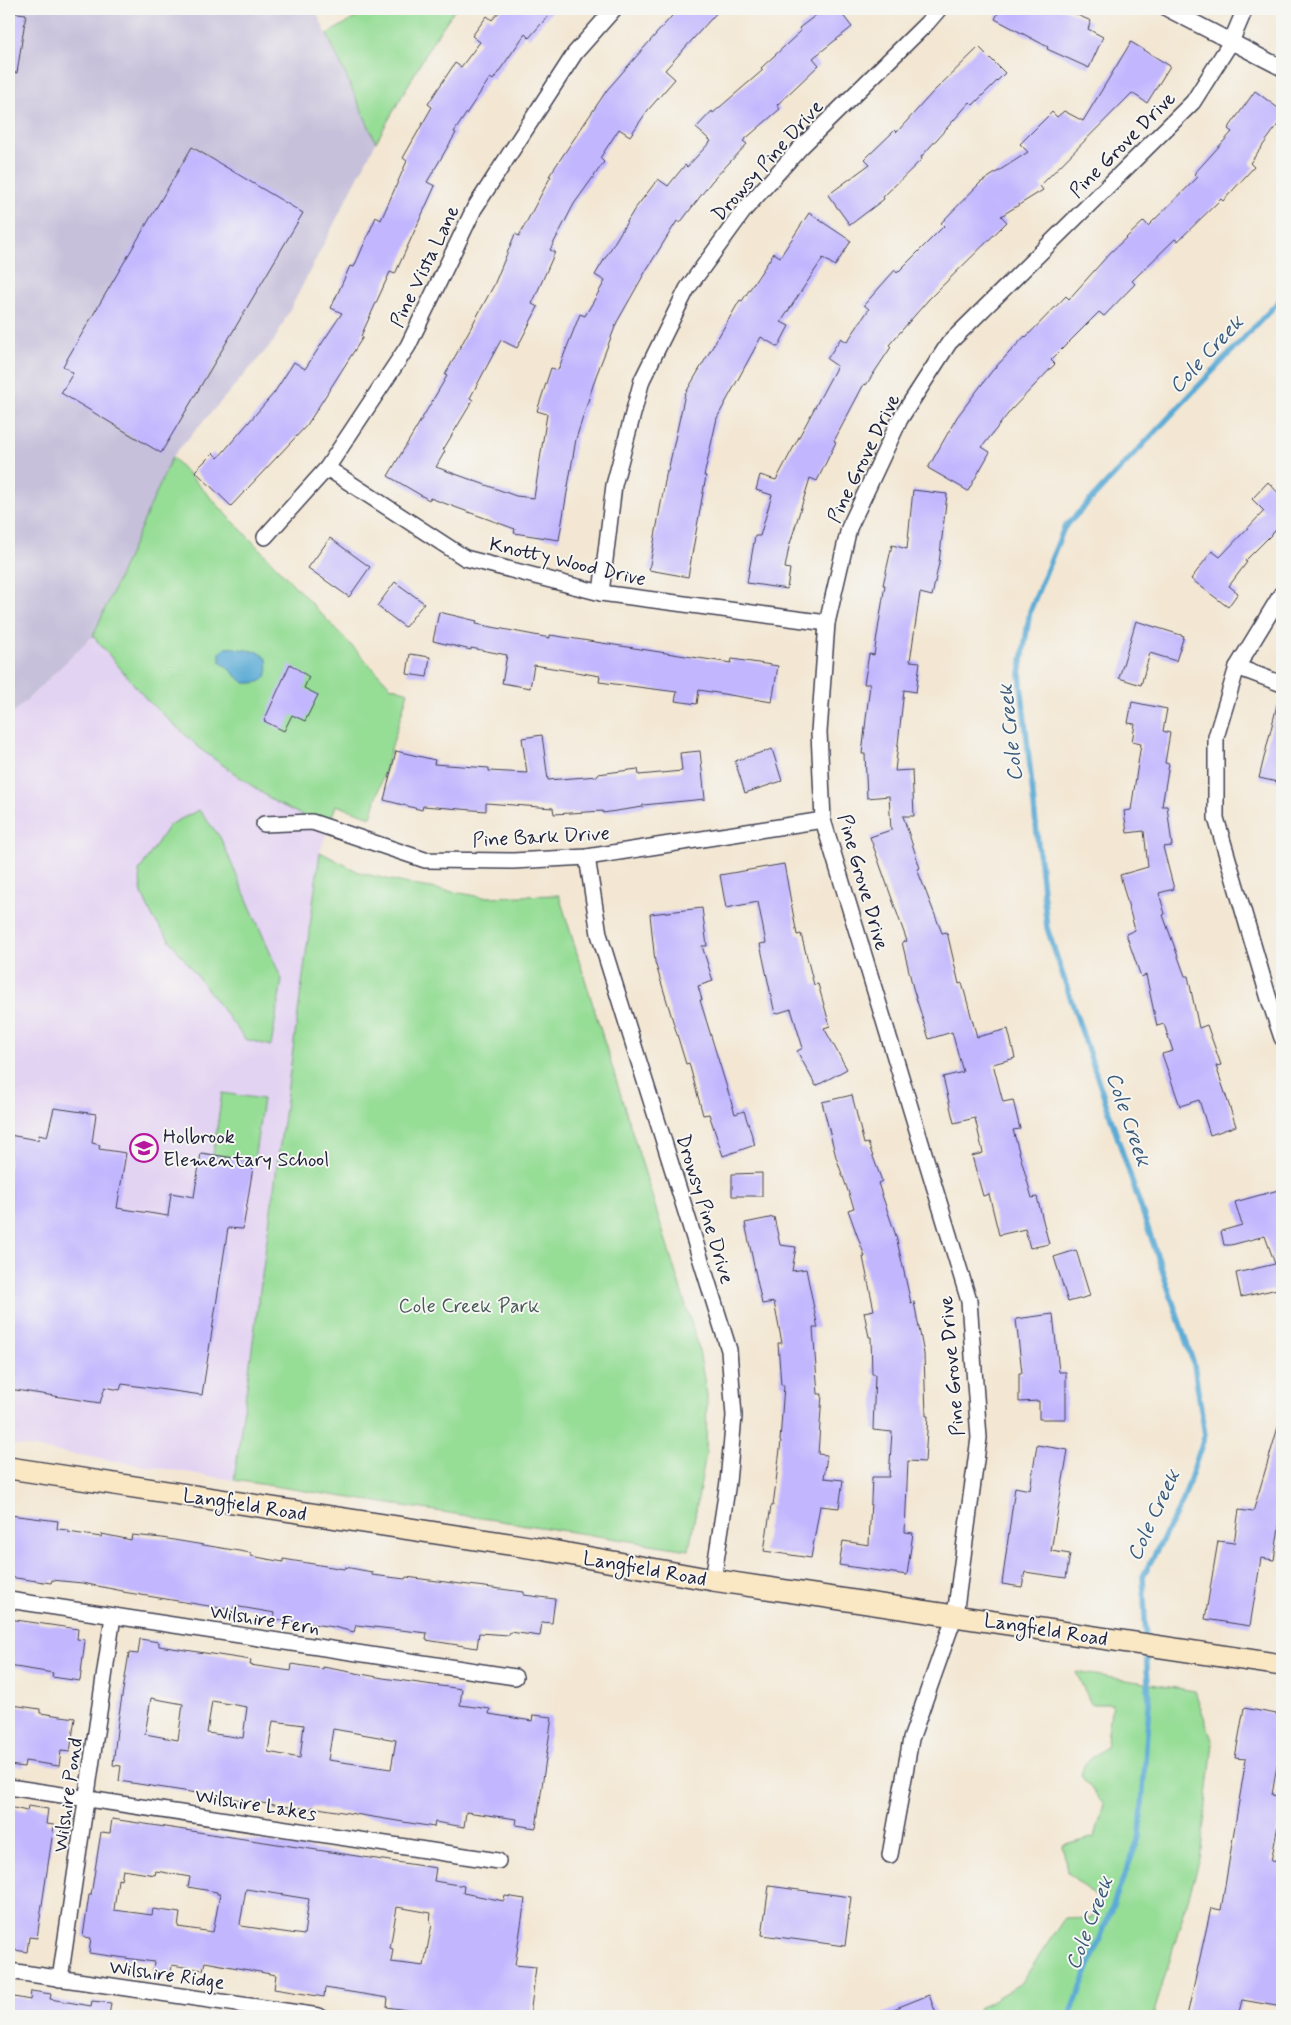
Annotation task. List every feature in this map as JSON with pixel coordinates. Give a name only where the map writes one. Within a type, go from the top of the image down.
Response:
[{"type":"street","name":"Pine Vista Lane","points":[[265,537],[327,468],[408,346],[474,209],[575,53],[614,9]]},
{"type":"street","name":"Drowsy Pine Drive","points":[[601,593],[614,485],[642,380],[687,289],[745,209],[801,147],[928,23],[939,9]]},
{"type":"street","points":[[1168,9],[1282,68]]},
{"type":"street","name":"Pine Grove Drive","points":[[890,1855],[911,1739],[955,1615],[979,1438],[969,1301],[823,820],[819,732],[827,623],[849,528],[900,419],[949,343],[1193,102],[1231,42],[1245,9]]},
{"type":"street","name":"Knotty Wood Drive","points":[[327,468],[465,558],[601,593],[827,623]]},
{"type":"street","points":[[1282,593],[1237,667],[1216,737],[1216,818],[1275,997],[1282,1038]]},
{"type":"street","points":[[1237,667],[1282,684]]},
{"type":"street","name":"Pine Bark Drive","points":[[264,824],[312,822],[425,860],[513,861],[587,857],[823,820]]},
{"type":"street","name":"Drowsy Pine Drive","points":[[587,857],[599,934],[729,1350],[734,1416],[728,1482],[713,1580]]},
{"type":"street","name":"Langfield Road","points":[[9,1468],[536,1548],[713,1580],[1282,1665]]},
{"type":"street","name":"Wilshire Fern","points":[[9,1600],[515,1677]]},
{"type":"street","name":"Wilshire Pond","points":[[60,1979],[113,1616]]},
{"type":"street","name":"Wilshire Lakes","points":[[9,1787],[498,1861]]},
{"type":"street","name":"Wilshire Ridge","points":[[9,1971],[319,2016]]},
{"type":"shaded area","points":[[9,9],[315,9],[376,142],[274,341],[172,457],[93,636],[9,717]]},
{"type":"shaded area","name":"Holbrook Elementary School","points":[[93,636],[147,700],[203,751],[275,802],[328,828],[320,852],[234,1480],[9,1444],[9,717]]},
{"type":"green space","points":[[371,9],[455,9],[433,41],[376,142],[327,34]]},
{"type":"green space","points":[[172,457],[390,686],[408,692],[371,817],[336,805],[328,828],[275,802],[203,751],[147,700],[93,636]]},
{"type":"green space","points":[[199,810],[220,837],[282,980],[271,1046],[245,1039],[153,918],[142,894],[139,871],[169,825]]},
{"type":"green space","name":"Cole Creek Park","points":[[320,852],[361,873],[413,885],[483,897],[559,895],[698,1345],[707,1395],[706,1453],[689,1550],[234,1480]]},
{"type":"green space","points":[[222,1093],[263,1099],[254,1161],[213,1155]]},
{"type":"green space","points":[[1076,1672],[1195,1691],[1213,1743],[1200,1859],[1153,2016],[980,2016],[978,2009],[1021,1983],[1064,1919],[1092,1918],[1099,1899],[1067,1872],[1063,1846],[1095,1837],[1104,1804],[1081,1776],[1084,1764],[1106,1747],[1112,1704],[1091,1704]]},
{"type":"water","points":[[228,647],[259,652],[267,659],[268,666],[264,679],[244,683],[220,661],[220,652]]},
{"type":"building","points":[[502,9],[554,9],[529,38],[525,34],[493,80],[490,78],[454,132],[456,133],[427,182],[435,186],[395,274],[390,272],[361,336],[363,337],[307,425],[231,506],[195,471],[213,453],[218,458],[274,393],[294,362],[305,369],[342,313],[331,308],[350,266],[354,267],[376,217],[381,220],[407,161],[403,158],[432,107],[428,104],[455,63],[461,67],[480,42],[472,36],[487,16],[492,20]]},
{"type":"building","points":[[678,9],[720,9],[665,70],[675,79],[648,110],[630,136],[619,129],[600,158],[604,162],[574,204],[550,250],[555,252],[532,304],[538,307],[517,348],[501,340],[470,398],[473,400],[443,450],[445,451],[436,467],[516,496],[534,498],[547,414],[537,411],[551,368],[558,370],[580,314],[585,316],[605,281],[595,275],[634,210],[658,179],[668,186],[685,165],[687,167],[711,141],[696,128],[712,111],[713,113],[763,70],[761,68],[801,31],[799,28],[824,9],[838,9],[852,27],[813,58],[819,65],[777,105],[780,109],[743,141],[747,144],[712,181],[680,223],[677,221],[647,269],[617,322],[596,376],[576,439],[559,540],[514,533],[515,529],[430,498],[429,500],[388,476],[447,376],[445,375],[494,285],[515,234],[519,236],[551,176],[549,176],[607,90]]},
{"type":"building","points":[[1000,9],[1064,9],[1091,21],[1088,29],[1103,37],[1089,68],[1047,49],[1048,47],[995,19]]},
{"type":"building","points":[[9,12],[26,14],[17,73],[9,72]]},
{"type":"building","points":[[1131,42],[1170,66],[1147,103],[1132,93],[1040,186],[1043,190],[1001,216],[1007,222],[929,299],[889,345],[891,347],[866,385],[864,384],[834,441],[836,442],[817,481],[810,478],[789,547],[785,568],[790,569],[787,589],[747,583],[755,536],[760,536],[772,495],[756,490],[760,475],[776,480],[837,366],[827,359],[841,338],[847,342],[869,309],[864,305],[895,270],[897,273],[944,226],[941,223],[980,183],[1028,152],[1020,144],[1052,112],[1057,117],[1064,111],[1083,121]]},
{"type":"building","points":[[979,47],[1005,73],[973,105],[970,102],[921,157],[922,159],[883,197],[884,199],[850,225],[828,195],[870,164],[865,159],[895,130],[897,132],[932,93]]},
{"type":"building","points":[[1255,91],[1282,111],[1282,119],[1250,163],[1254,167],[1223,201],[1221,199],[1178,241],[1175,239],[1132,281],[1135,284],[1104,316],[1099,312],[1051,360],[1055,364],[1011,410],[982,447],[990,452],[968,491],[928,468],[957,417],[992,371],[1066,296],[1069,299],[1110,253],[1144,221],[1148,226],[1198,177],[1194,174],[1232,132],[1228,129]]},
{"type":"building","points":[[192,147],[303,213],[161,453],[61,393],[73,373],[63,366]]},
{"type":"building","points":[[809,213],[851,241],[835,266],[823,258],[781,322],[789,326],[778,347],[761,337],[717,418],[704,476],[706,476],[688,577],[649,570],[667,470],[685,394],[740,300],[742,301],[774,253],[780,257]]},
{"type":"building","points":[[1268,482],[1282,497],[1282,524],[1245,561],[1247,562],[1229,586],[1238,593],[1228,607],[1191,579],[1212,551],[1220,557],[1264,511],[1252,499]]},
{"type":"building","points":[[913,490],[947,494],[939,563],[932,596],[920,593],[910,661],[920,662],[916,692],[904,690],[895,771],[912,770],[914,816],[903,816],[920,868],[917,869],[942,933],[947,932],[959,984],[962,983],[977,1037],[1008,1029],[1015,1058],[993,1064],[1003,1102],[1013,1100],[1020,1129],[1013,1130],[1032,1198],[1037,1197],[1049,1244],[1030,1248],[1025,1229],[999,1235],[989,1194],[983,1196],[972,1156],[983,1153],[975,1118],[954,1123],[943,1077],[963,1072],[952,1032],[929,1039],[913,988],[902,942],[907,941],[870,837],[891,830],[889,796],[867,798],[865,754],[862,754],[870,684],[864,684],[869,654],[874,655],[885,585],[883,585],[892,545],[907,549]]},
{"type":"building","points":[[330,538],[370,567],[349,597],[308,568]]},
{"type":"building","points":[[395,582],[424,603],[405,627],[377,606]]},
{"type":"building","points":[[439,612],[477,621],[476,624],[550,638],[550,635],[731,663],[732,659],[778,666],[772,702],[699,690],[697,704],[675,701],[677,692],[599,682],[600,676],[534,665],[530,688],[502,683],[507,655],[471,648],[471,650],[433,641]]},
{"type":"building","points":[[1136,621],[1184,636],[1176,661],[1150,653],[1141,685],[1119,678]]},
{"type":"building","points":[[410,654],[430,657],[427,677],[407,674]]},
{"type":"building","points":[[290,664],[309,677],[304,688],[318,695],[305,721],[292,715],[284,731],[264,721]]},
{"type":"building","points":[[1132,702],[1167,709],[1163,731],[1170,733],[1165,763],[1169,764],[1162,806],[1167,806],[1172,846],[1163,847],[1174,889],[1159,893],[1165,914],[1163,915],[1185,976],[1188,976],[1199,1028],[1207,1025],[1221,1065],[1216,1066],[1236,1126],[1210,1135],[1199,1100],[1180,1106],[1162,1054],[1173,1051],[1164,1024],[1157,1026],[1146,975],[1141,977],[1126,934],[1135,930],[1120,875],[1148,867],[1144,831],[1127,833],[1124,811],[1131,810],[1141,744],[1132,742],[1135,724],[1128,723]]},
{"type":"building","points":[[1277,705],[1282,706],[1282,783],[1259,778]]},
{"type":"building","points":[[542,735],[548,780],[598,776],[598,774],[638,769],[639,775],[682,771],[680,753],[700,751],[705,799],[643,805],[643,807],[603,813],[603,811],[554,814],[553,808],[486,803],[486,811],[423,806],[422,810],[384,800],[396,751],[435,760],[434,764],[489,768],[489,771],[527,773],[522,738]]},
{"type":"building","points":[[772,749],[782,781],[745,793],[735,761]]},
{"type":"building","points":[[784,864],[797,935],[801,934],[814,985],[818,984],[830,1026],[824,1028],[847,1069],[816,1086],[797,1051],[803,1048],[791,1009],[775,1014],[760,944],[766,943],[758,902],[726,908],[720,875]]},
{"type":"building","points":[[702,908],[707,946],[702,946],[713,981],[698,986],[702,1000],[700,1000],[735,1114],[744,1111],[755,1145],[723,1156],[709,1114],[703,1115],[689,1063],[686,1064],[655,962],[650,914]]},
{"type":"building","points":[[852,1095],[864,1144],[868,1143],[882,1181],[878,1183],[896,1236],[911,1303],[914,1302],[924,1354],[926,1416],[928,1416],[925,1462],[908,1461],[905,1532],[913,1533],[907,1575],[839,1565],[843,1541],[869,1545],[872,1477],[889,1477],[892,1432],[873,1430],[875,1374],[872,1374],[871,1337],[869,1337],[864,1312],[874,1310],[863,1257],[865,1257],[848,1210],[854,1208],[836,1157],[822,1102]]},
{"type":"building","points":[[54,1108],[96,1114],[92,1143],[100,1145],[99,1149],[126,1153],[117,1208],[168,1216],[171,1193],[194,1197],[201,1153],[254,1161],[243,1229],[228,1228],[202,1395],[122,1384],[120,1390],[105,1387],[100,1403],[9,1389],[9,1135],[38,1140],[39,1135],[47,1137]]},
{"type":"building","points":[[762,1173],[762,1196],[732,1196],[732,1174]]},
{"type":"building","points":[[1282,1189],[1282,1288],[1241,1297],[1236,1273],[1275,1264],[1265,1236],[1231,1245],[1224,1245],[1221,1231],[1242,1225],[1235,1202]]},
{"type":"building","points":[[774,1217],[780,1245],[796,1247],[792,1271],[806,1269],[818,1328],[813,1328],[818,1394],[822,1394],[818,1454],[827,1455],[824,1478],[843,1480],[839,1508],[820,1506],[811,1558],[764,1551],[771,1506],[773,1506],[781,1441],[784,1385],[781,1385],[778,1343],[782,1343],[774,1302],[762,1304],[745,1223]]},
{"type":"building","points":[[1076,1250],[1090,1296],[1068,1302],[1054,1257]]},
{"type":"building","points":[[1053,1314],[1059,1372],[1066,1372],[1066,1419],[1039,1419],[1039,1401],[1019,1402],[1019,1373],[1022,1373],[1016,1319]]},
{"type":"building","points":[[1278,1427],[1282,1427],[1282,1508],[1274,1560],[1261,1558],[1250,1626],[1205,1619],[1218,1541],[1234,1543],[1239,1510],[1253,1512]]},
{"type":"building","points":[[1037,1445],[1068,1450],[1051,1551],[1070,1554],[1066,1578],[1025,1572],[1022,1587],[1002,1584],[1015,1487],[1030,1490]]},
{"type":"building","points":[[10,1515],[58,1521],[57,1529],[101,1537],[102,1534],[131,1540],[132,1535],[162,1538],[251,1553],[251,1556],[283,1562],[283,1559],[344,1569],[345,1567],[372,1572],[372,1575],[405,1579],[406,1577],[524,1592],[524,1595],[555,1599],[552,1623],[542,1622],[540,1636],[510,1632],[509,1635],[479,1633],[477,1648],[426,1640],[427,1633],[356,1625],[354,1632],[334,1627],[274,1619],[275,1613],[234,1606],[233,1610],[123,1592],[82,1583],[52,1580],[51,1583],[9,1577]]},
{"type":"building","points":[[9,1619],[78,1629],[77,1639],[85,1640],[80,1681],[52,1677],[53,1673],[9,1666]]},
{"type":"building","points":[[140,1639],[159,1642],[159,1646],[251,1660],[250,1665],[291,1671],[292,1664],[323,1669],[323,1667],[462,1689],[460,1705],[490,1709],[489,1714],[532,1721],[533,1715],[552,1717],[536,1828],[516,1825],[517,1819],[466,1812],[464,1827],[435,1822],[434,1827],[312,1807],[312,1809],[281,1806],[119,1781],[121,1766],[113,1765],[118,1721],[129,1653],[138,1654]],"holes":[[[151,1698],[183,1704],[178,1740],[145,1734]],[[212,1701],[247,1707],[243,1738],[207,1733]],[[273,1721],[304,1725],[300,1758],[268,1752]],[[333,1729],[396,1740],[391,1769],[328,1760]]]},
{"type":"building","points":[[12,1705],[40,1709],[40,1713],[75,1718],[70,1752],[61,1751],[59,1766],[25,1761],[24,1767],[9,1765],[9,1709],[11,1709]]},
{"type":"building","points":[[1244,1708],[1282,1715],[1282,1766],[1277,1765],[1272,1795],[1282,1797],[1282,1805],[1271,1861],[1282,1862],[1282,2007],[1242,2000],[1238,2016],[1187,2016],[1211,1908],[1221,1910],[1246,1759],[1235,1758]]},
{"type":"building","points":[[28,1806],[48,1809],[46,1824],[54,1825],[37,1938],[29,1937],[27,1952],[9,1949],[9,1807],[27,1811]]},
{"type":"building","points":[[112,1819],[436,1868],[434,1881],[464,1886],[463,1893],[504,1901],[505,1896],[525,1899],[515,1965],[536,1967],[530,2016],[440,2015],[387,2007],[388,1998],[325,1988],[324,1997],[274,1989],[276,1975],[205,1962],[203,1970],[172,1965],[171,1973],[153,1971],[154,1962],[89,1953],[91,1938],[83,1937],[89,1895],[91,1895],[101,1832],[110,1833]],"holes":[[[123,1870],[155,1875],[156,1871],[190,1877],[188,1887],[220,1894],[213,1932],[178,1927],[180,1913],[153,1909],[152,1915],[114,1910],[118,1879],[121,1880]],[[246,1889],[309,1899],[304,1935],[241,1926]],[[397,1907],[431,1913],[430,1923],[432,1924],[424,1966],[391,1962],[393,1949],[390,1948]]]},
{"type":"building","points":[[769,1886],[851,1897],[845,1946],[762,1935]]},
{"type":"building","points":[[31,1991],[51,1994],[50,1999],[91,2006],[92,2001],[111,2003],[109,2016],[9,2016],[9,1996],[30,2000]]},
{"type":"building","points":[[929,1995],[937,2016],[876,2016]]},
{"type":"waterway","name":"Cole Creek","points":[[1146,1640],[1143,1576],[1182,1503],[1205,1435],[1194,1365],[1047,928],[1020,674],[1030,611],[1064,528],[1282,298]]},
{"type":"waterway","name":"Cole Creek","points":[[1070,2016],[1140,1835],[1149,1703],[1146,1649]]},
{"type":"place","name":"Holbrook Elementary School","points":[[144,1148]]}]
